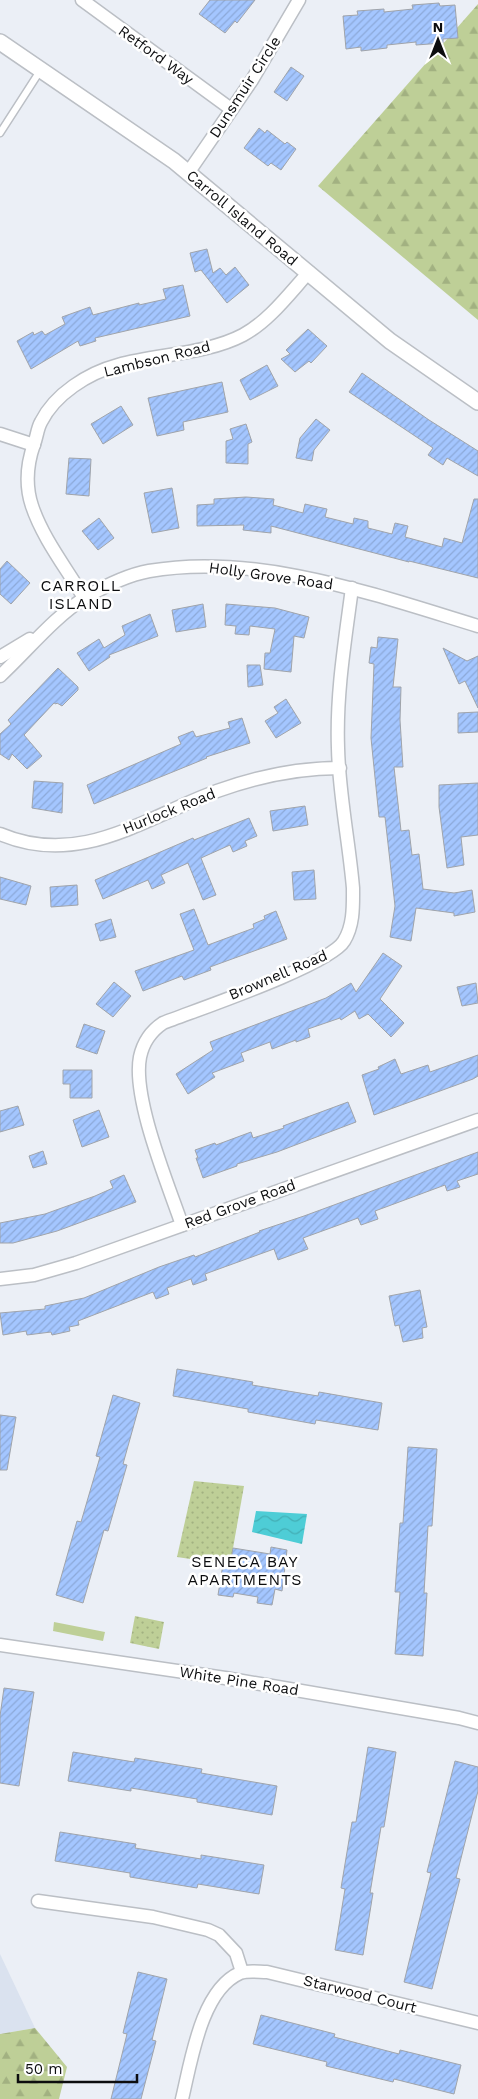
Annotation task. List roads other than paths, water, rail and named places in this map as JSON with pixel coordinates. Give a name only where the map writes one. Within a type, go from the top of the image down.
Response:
[{"type":"street","name":"Retford Way","points":[[82,0],[231,110]]},
{"type":"street","name":"Dunsmuir Circle","points":[[188,172],[261,65],[300,0]]},
{"type":"street","name":"Carroll Island Road","points":[[0,42],[188,172],[390,341],[478,402]]},
{"type":"street","name":"Lambson Road","points":[[84,598],[45,533],[32,507],[28,490],[30,452],[40,424],[46,414],[62,395],[79,383],[116,366],[210,346],[243,335],[260,323],[309,272]]},
{"type":"street","points":[[0,434],[34,445]]},
{"type":"street","name":"Holly Grove Road","points":[[0,676],[45,630],[84,598],[133,575],[148,571],[186,567],[207,566],[252,570],[352,588],[478,626]]},
{"type":"street","name":"Brownell Road","points":[[182,1225],[160,1162],[145,1110],[139,1070],[144,1046],[152,1033],[163,1023],[304,968],[330,954],[344,941],[351,919],[353,888],[338,748],[339,687],[352,588]]},
{"type":"street","name":"Holly Grove Road","points":[[0,656],[45,630]]},
{"type":"street","name":"Hurlock Road","points":[[0,834],[34,844],[78,845],[104,838],[246,781],[284,772],[340,768]]},
{"type":"street","name":"Red Grove Road","points":[[0,1280],[34,1275],[182,1225],[478,1120]]},
{"type":"street","name":"White Pine Road","points":[[0,1645],[225,1678],[478,1722]]},
{"type":"street","points":[[38,1901],[153,1916],[208,1930],[219,1935],[236,1953],[242,1972],[230,1979],[218,1992],[202,2021],[182,2099]]},
{"type":"street","name":"Starwood Court","points":[[242,1972],[267,1972],[478,2023]]},
{"type":"lane","points":[[0,133],[41,70]]},
{"type":"water","points":[[256,1511],[307,1514],[302,1544],[252,1532]]},
{"type":"district","name":"CARROLL ISLAND","points":[[81,594]]},
{"type":"district","name":"SENECA BAY APARTMENTS","points":[[245,1570]]}]
